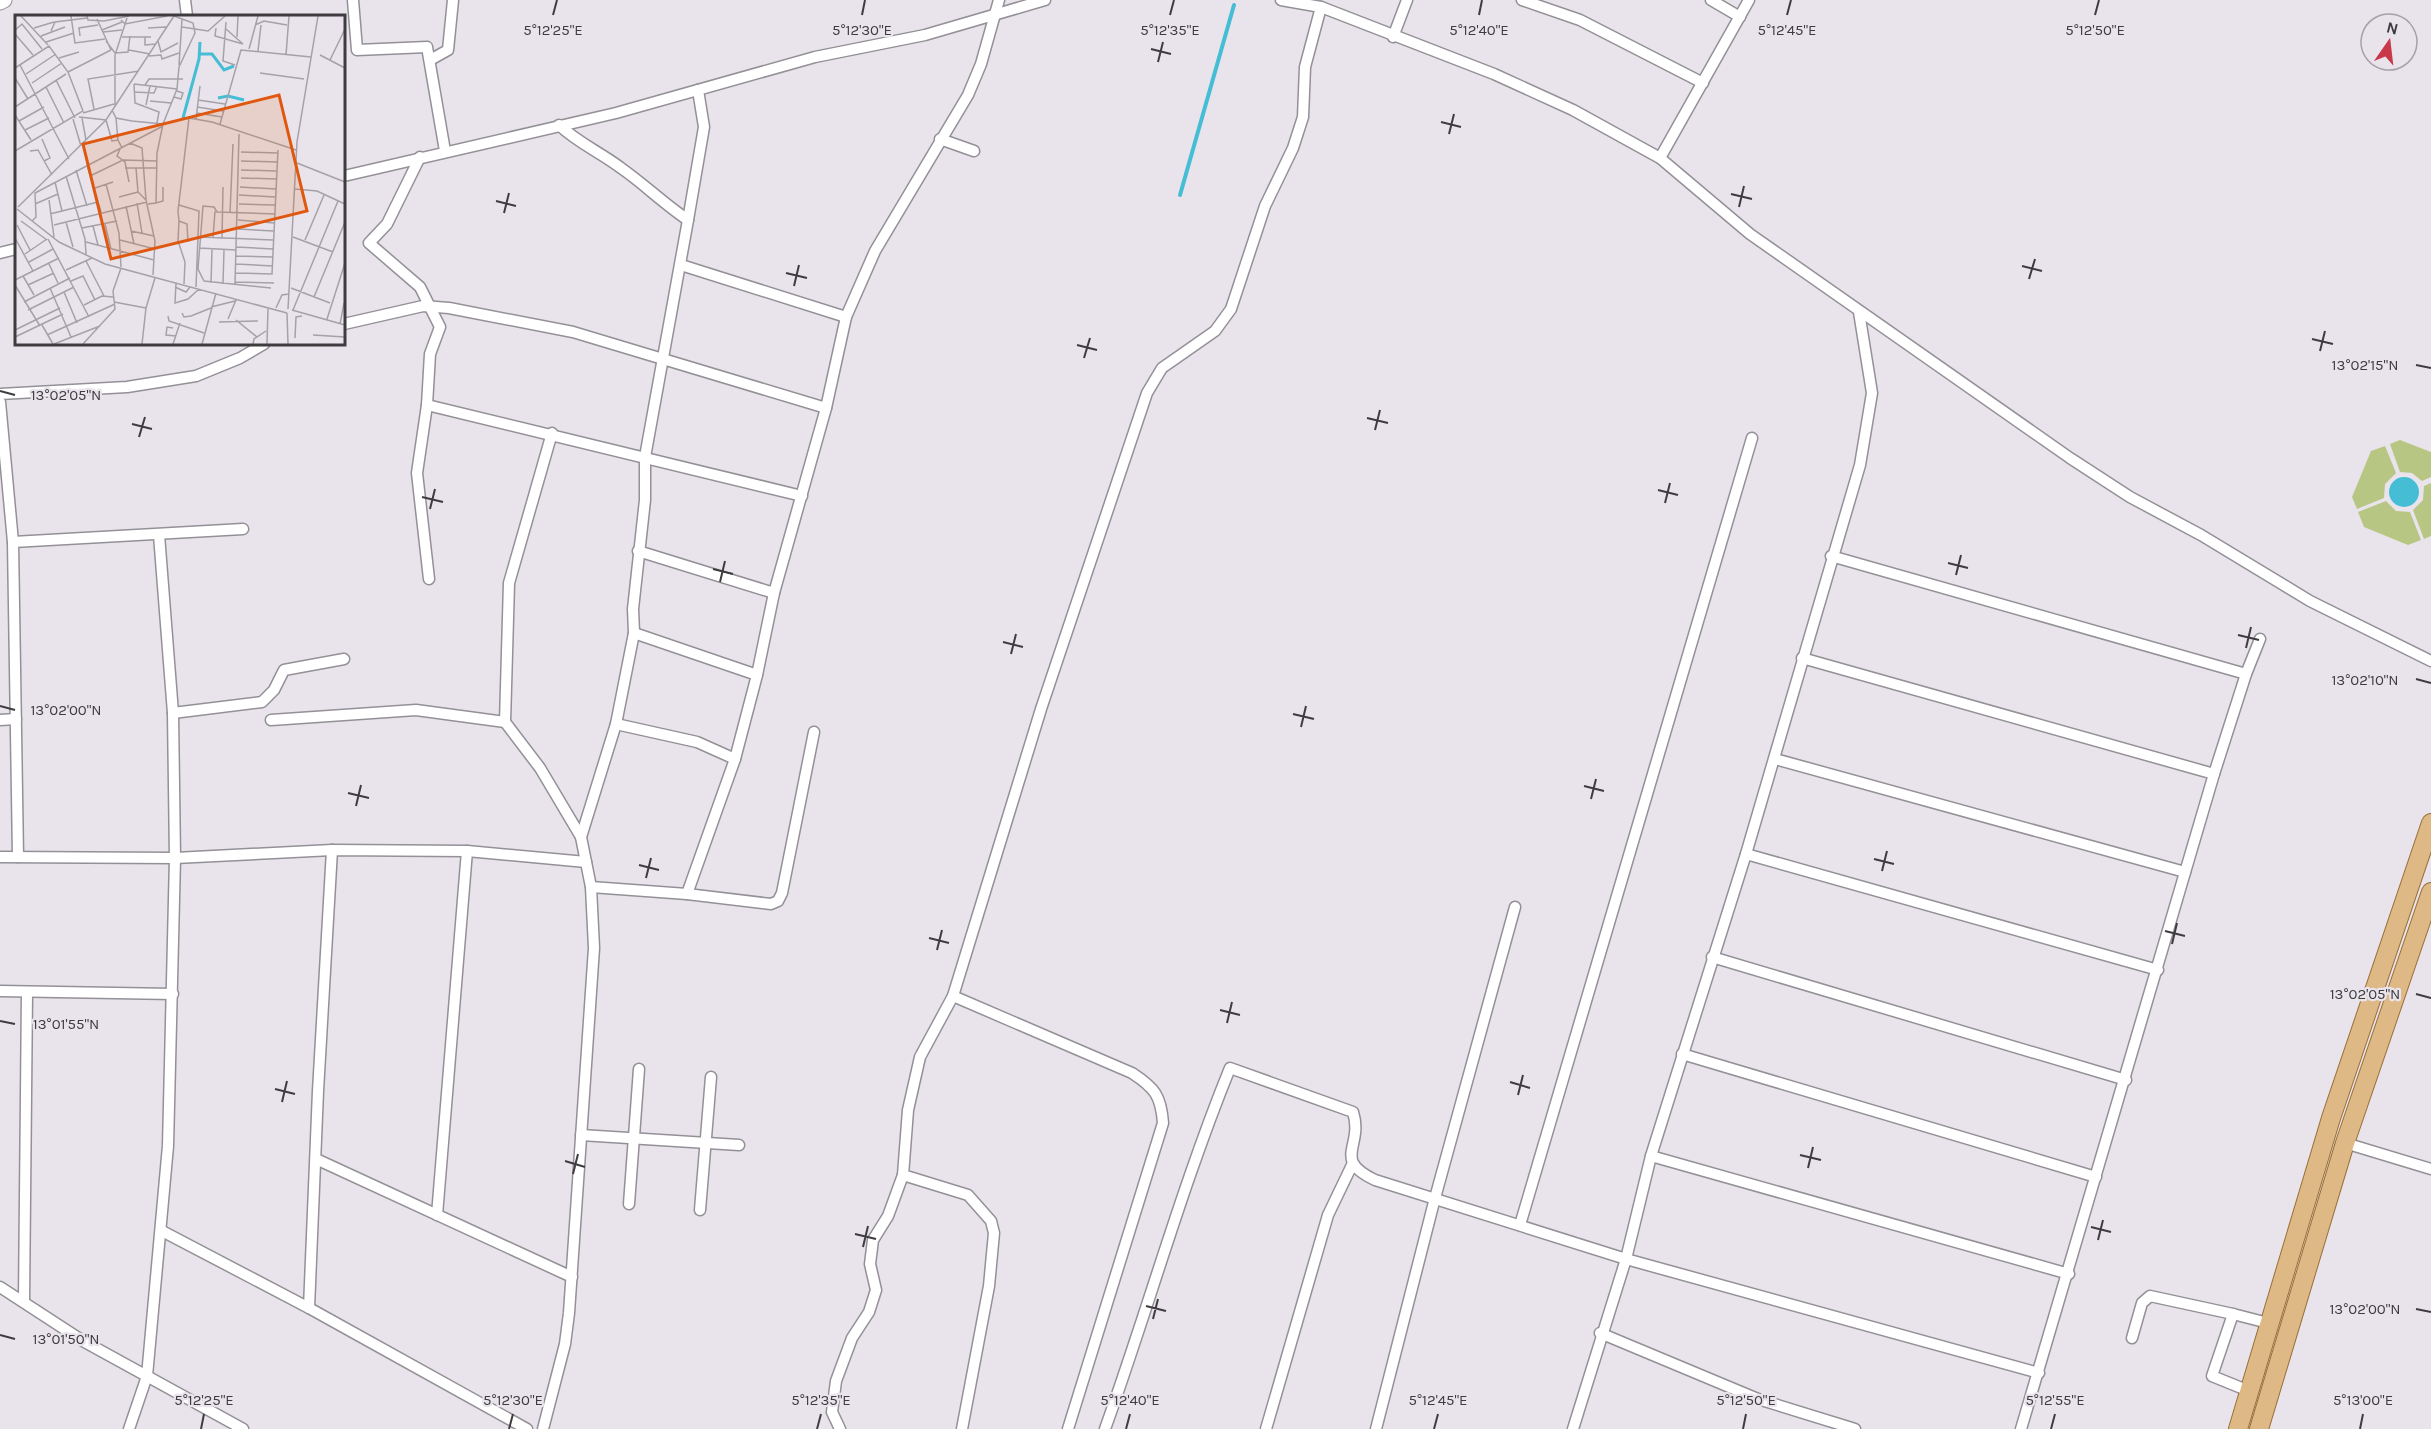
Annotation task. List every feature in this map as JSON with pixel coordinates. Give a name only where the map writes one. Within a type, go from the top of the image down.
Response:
[{"type":"main road","points":[[2238,1429],[2331,1118],[2431,823]]},
{"type":"main road","points":[[2259,1429],[2345,1143],[2431,892]]},
{"type":"street","points":[[185,0],[187,15]]},
{"type":"street","points":[[353,0],[357,50],[427,47],[445,151]]},
{"type":"street","points":[[430,60],[448,50],[453,0]]},
{"type":"street","points":[[687,894],[735,759],[757,675],[774,593],[826,408],[846,317],[875,251],[968,95],[977,74],[999,0]]},
{"type":"street","points":[[345,176],[698,90],[815,57],[925,35],[1045,0]]},
{"type":"street","points":[[1281,0],[1321,7],[1514,83],[1574,110],[1660,158],[1750,234],[1859,312],[2130,497],[2201,535],[2310,601],[2431,661]]},
{"type":"street","points":[[1393,37],[1407,0]]},
{"type":"street","points":[[1522,0],[1580,20],[1703,83]]},
{"type":"street","points":[[1711,0],[1740,16]]},
{"type":"street","points":[[1660,158],[1749,0]]},
{"type":"street","points":[[840,1429],[832,1412],[836,1381],[852,1338],[869,1312],[876,1290],[870,1264],[873,1240],[888,1216],[903,1175],[908,1110],[920,1057],[953,996],[1041,709],[1147,393],[1162,368],[1184,350],[1204,341],[1215,331],[1231,309],[1265,206],[1293,148],[1303,117],[1305,67],[1321,7]]},
{"type":"street","points":[[581,837],[616,724],[634,633],[633,609],[645,500],[645,457],[704,127],[698,90]]},
{"type":"street","points":[[559,125],[573,139],[621,167],[661,201],[688,220]]},
{"type":"street","points":[[940,139],[974,151]]},
{"type":"street","points":[[420,157],[387,224],[369,243],[420,287],[440,327],[430,354],[427,405],[417,473],[429,579]]},
{"type":"street","points":[[0,253],[15,249]]},
{"type":"street","points":[[681,265],[846,317]]},
{"type":"street","points":[[345,324],[429,306],[573,332],[826,408]]},
{"type":"street","points":[[1573,1429],[1600,1334],[1626,1259],[1651,1156],[1775,759],[1802,658],[1860,465],[1872,393],[1859,312]]},
{"type":"street","points":[[0,394],[127,387],[196,376],[240,358],[262,345]]},
{"type":"street","points":[[0,402],[13,542],[18,857]]},
{"type":"street","points":[[427,405],[552,433],[802,496]]},
{"type":"street","points":[[543,1429],[565,1344],[572,1277],[594,948],[591,887],[581,837],[540,768],[505,722],[509,583],[552,433]]},
{"type":"street","points":[[1520,1225],[1752,438]]},
{"type":"street","points":[[13,542],[243,529]]},
{"type":"street","points":[[129,1429],[147,1376],[162,1232],[168,1146],[175,858],[173,713],[159,535]]},
{"type":"street","points":[[638,551],[774,593]]},
{"type":"street","points":[[1832,556],[2246,674]]},
{"type":"street","points":[[634,633],[757,675]]},
{"type":"street","points":[[2021,1429],[2069,1274],[2214,774],[2246,674],[2260,639]]},
{"type":"street","points":[[1802,658],[2214,774]]},
{"type":"street","points":[[173,713],[262,702],[274,690],[284,670],[344,659]]},
{"type":"street","points":[[271,720],[416,710],[505,722]]},
{"type":"street","points":[[0,720],[16,719]]},
{"type":"street","points":[[616,724],[698,742],[735,759]]},
{"type":"street","points":[[591,887],[687,894],[771,904],[778,901],[782,893],[814,732]]},
{"type":"street","points":[[1775,759],[2185,872]]},
{"type":"street","points":[[309,1308],[332,850]]},
{"type":"street","points":[[0,857],[175,858],[332,850],[467,851],[586,862]]},
{"type":"street","points":[[437,1215],[467,851]]},
{"type":"street","points":[[1746,854],[2158,970]]},
{"type":"street","points":[[1376,1429],[1435,1198],[1515,907]]},
{"type":"street","points":[[1712,957],[2126,1080]]},
{"type":"street","points":[[0,991],[173,994]]},
{"type":"street","points":[[24,1300],[27,992]]},
{"type":"street","points":[[953,996],[1132,1073],[1147,1083],[1161,1101],[1163,1123],[1068,1429]]},
{"type":"street","points":[[1682,1054],[2096,1177]]},
{"type":"street","points":[[1105,1429],[1206,1128],[1230,1068],[1353,1112],[1356,1122],[1350,1154],[1352,1165],[1359,1172],[1375,1180],[1626,1259],[2039,1373]]},
{"type":"street","points":[[628,1204],[639,1070]]},
{"type":"street","points":[[700,1210],[711,1077]]},
{"type":"street","points":[[581,1135],[739,1145]]},
{"type":"street","points":[[2345,1143],[2431,1169]]},
{"type":"street","points":[[1651,1156],[2069,1274]]},
{"type":"street","points":[[316,1159],[572,1277]]},
{"type":"street","points":[[1266,1429],[1328,1215],[1352,1165]]},
{"type":"street","points":[[903,1175],[968,1195],[992,1221],[994,1233],[989,1286],[962,1429]]},
{"type":"street","points":[[162,1232],[309,1308],[528,1429]]},
{"type":"street","points":[[0,1287],[24,1300],[83,1341],[243,1429]]},
{"type":"street","points":[[2132,1338],[2142,1303],[2150,1296],[2268,1323]]},
{"type":"street","points":[[2233,1314],[2212,1376],[2249,1391]]},
{"type":"street","points":[[1600,1334],[1758,1399],[1855,1429]]},
{"type":"green space","points":[[2400,440],[2431,452],[2431,477],[2422,481],[2412,473],[2400,472],[2390,444]]},
{"type":"green space","points":[[2385,446],[2396,473],[2385,484],[2384,498],[2357,509],[2352,497],[2371,451]]},
{"type":"green space","points":[[2431,483],[2431,536],[2424,539],[2413,510],[2423,500],[2424,486]]},
{"type":"green space","points":[[2386,501],[2396,511],[2410,512],[2421,540],[2408,545],[2364,527],[2358,512]]},
{"type":"water","points":[[2404,477],[2415,481],[2419,492],[2415,503],[2404,507],[2393,503],[2389,492],[2393,481]]},
{"type":"waterway","points":[[1180,195],[1234,5]]}]
